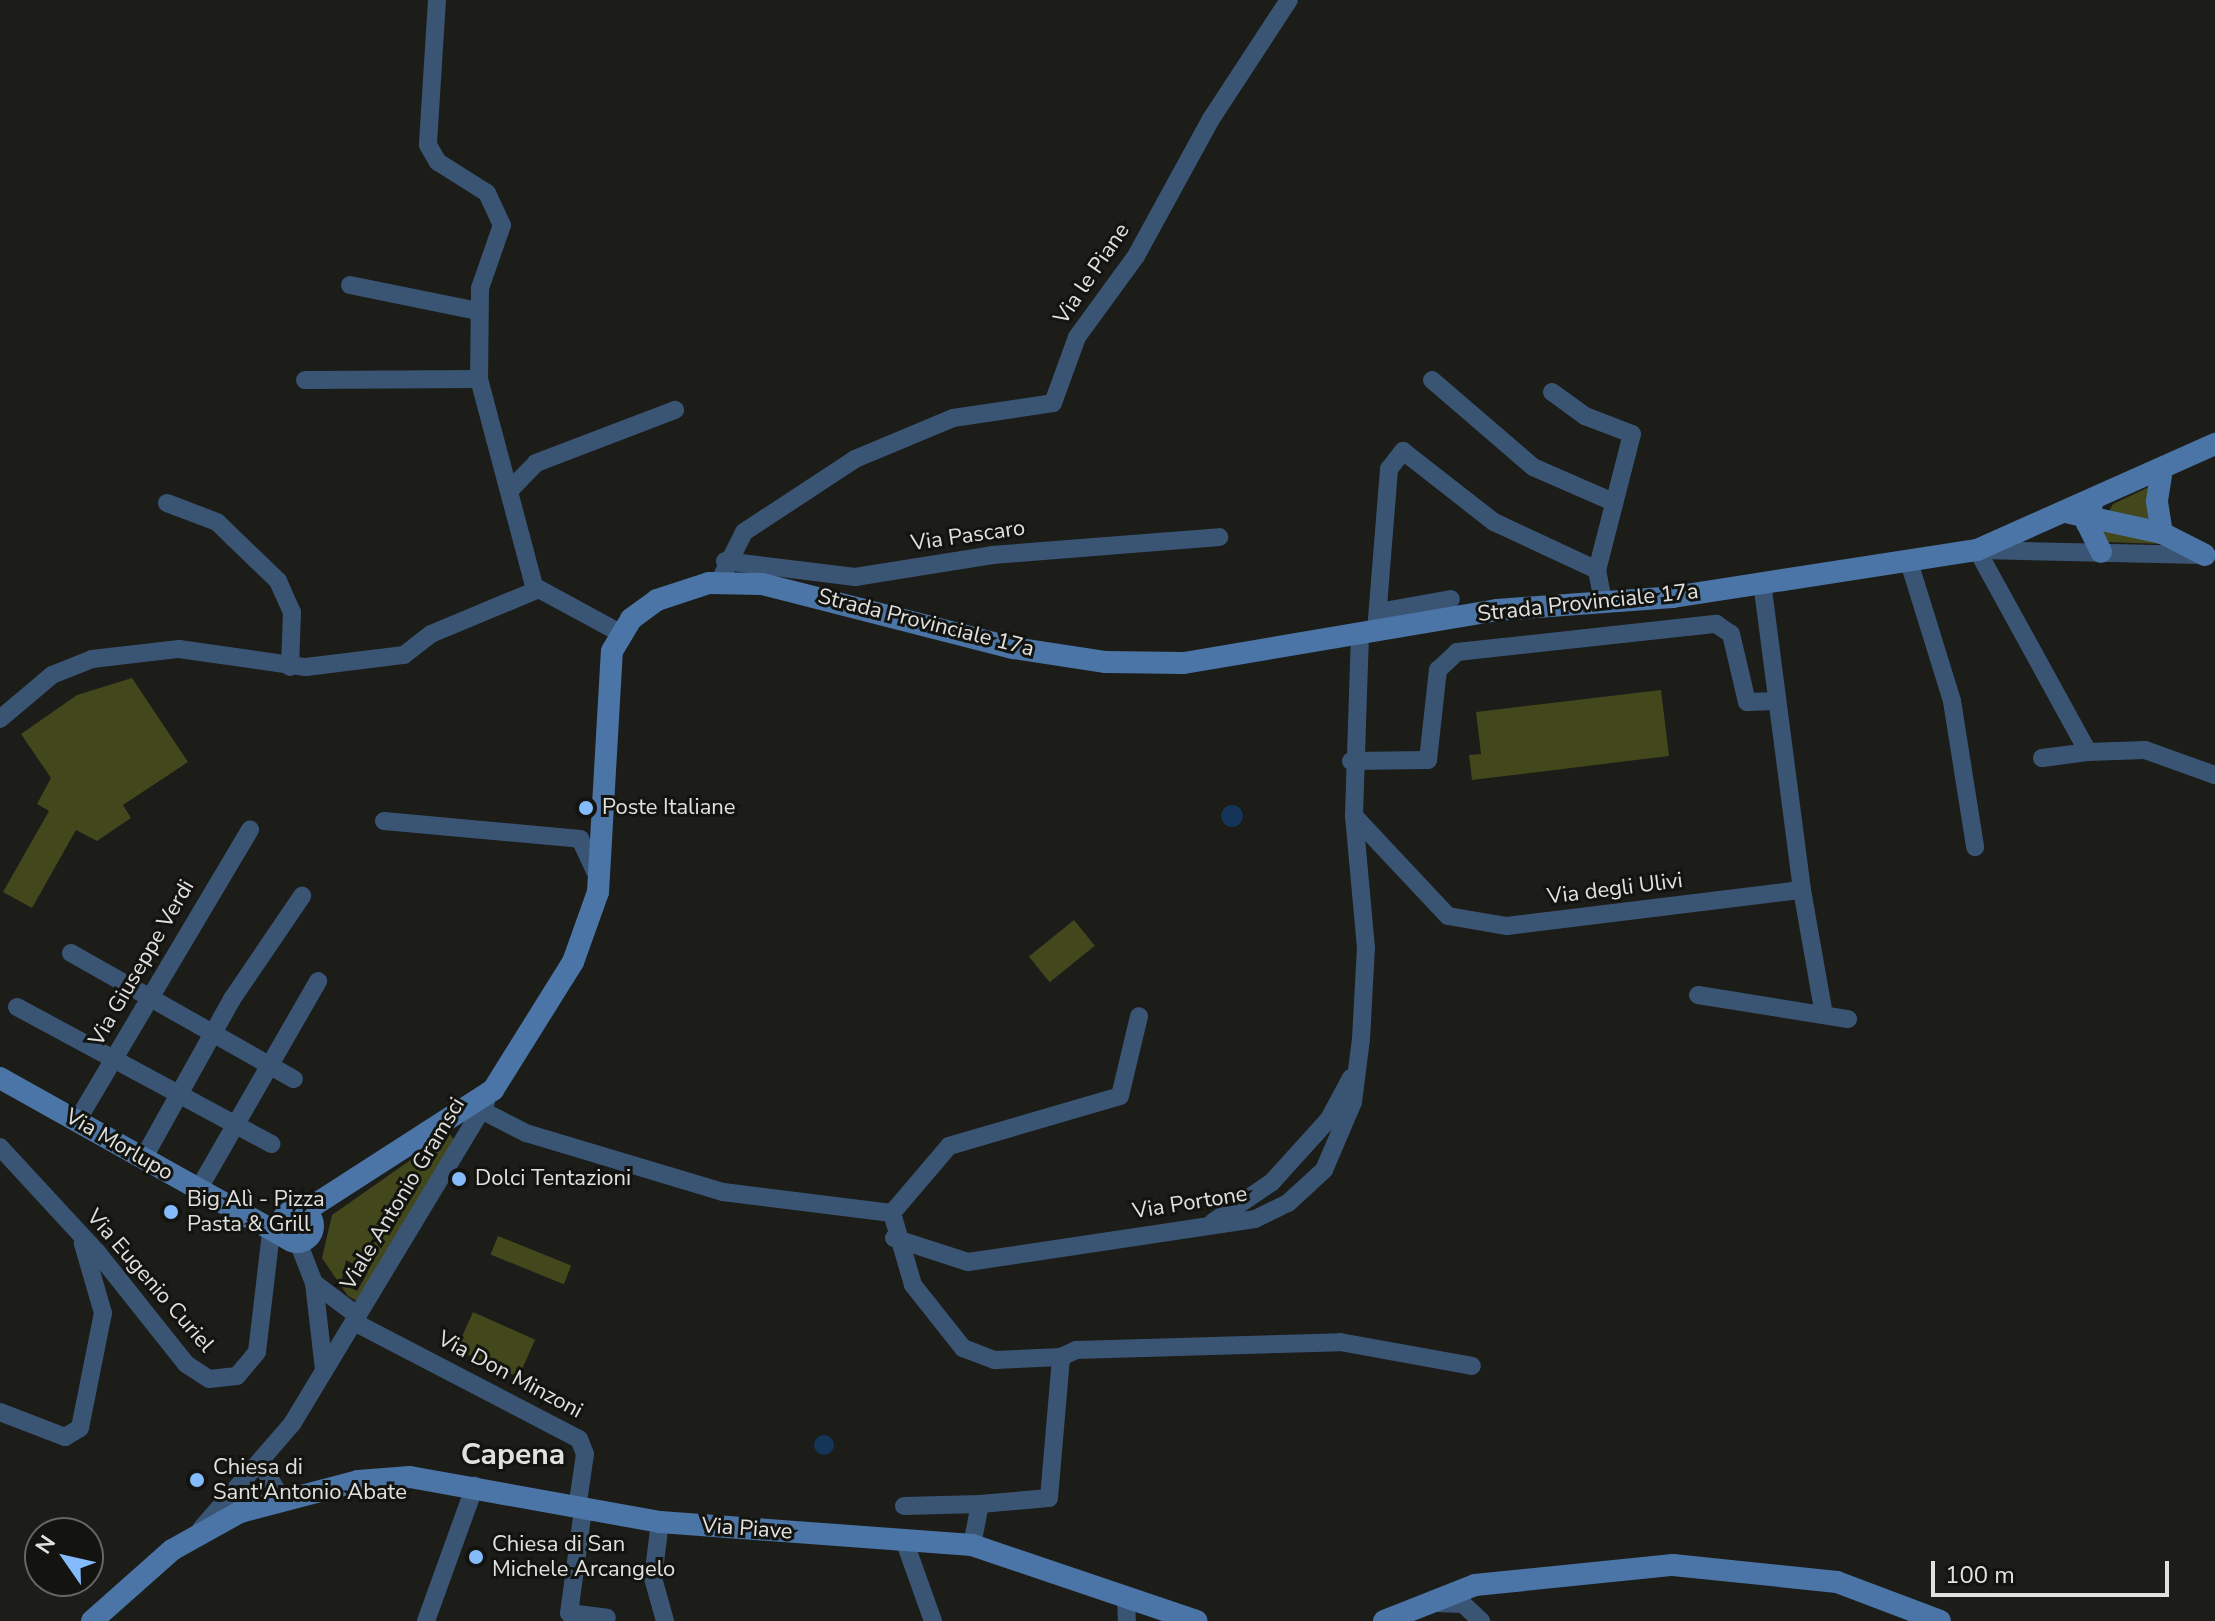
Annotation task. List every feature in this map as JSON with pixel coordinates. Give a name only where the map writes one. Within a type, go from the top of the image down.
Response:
[{"type":"main road","name":"Strada Provinciale 17a","points":[[620,633],[657,600],[722,572],[983,641],[1106,662],[1184,663],[1376,622],[1762,584],[1977,550],[2084,510],[2215,444]]},
{"type":"main road","points":[[2162,469],[2157,502],[2162,533]]},
{"type":"main road","points":[[2084,510],[2162,533],[2210,555]]},
{"type":"main road","points":[[2084,510],[2101,552]]},
{"type":"main road","points":[[285,1238],[281,1224],[297,1211],[493,1090],[585,939],[598,892],[609,669],[620,633]]},
{"type":"main road","name":"Via Morlupo","points":[[0,1078],[285,1238]]},
{"type":"main road","points":[[238,1213],[297,1211]]},
{"type":"main road","name":"Via Piave","points":[[92,1621],[196,1535],[282,1499],[382,1477],[475,1486],[580,1509],[660,1522],[973,1545],[1196,1621]]},
{"type":"main road","points":[[1384,1621],[1422,1602],[1491,1582],[1715,1566],[1858,1587],[1940,1621]]},
{"type":"street","points":[[437,0],[428,145],[443,167],[487,193],[502,225],[478,311],[479,379],[535,589]]},
{"type":"street","name":"Via le Piane","points":[[722,572],[750,527],[865,453],[953,418],[1053,403],[1077,337],[1136,256],[1211,119],[1289,0]]},
{"type":"street","points":[[350,285],[478,311]]},
{"type":"street","points":[[305,380],[479,379]]},
{"type":"street","points":[[1432,380],[1533,467],[1613,502]]},
{"type":"street","points":[[1552,392],[1585,416],[1632,434],[1597,570],[1603,601]]},
{"type":"street","points":[[510,490],[536,463],[675,410]]},
{"type":"street","points":[[1354,816],[1351,761],[1376,622],[1389,469],[1403,451],[1494,522],[1597,570]]},
{"type":"street","points":[[167,503],[217,522],[278,581],[292,612],[290,667]]},
{"type":"street","name":"Via Pascaro","points":[[722,572],[855,577],[992,555],[1219,537]]},
{"type":"street","points":[[2088,752],[1977,550],[2210,555]]},
{"type":"street","points":[[1909,562],[1952,701],[1975,847]]},
{"type":"street","points":[[1762,584],[1802,890],[1824,1015]]},
{"type":"street","points":[[0,719],[52,675],[120,653],[179,649],[290,667],[408,654],[431,634],[535,589],[556,592],[620,633]]},
{"type":"street","points":[[1376,622],[1451,599]]},
{"type":"street","points":[[1351,761],[1428,760],[1438,670],[1457,652],[1716,624],[1731,634],[1747,702],[1777,701]]},
{"type":"street","points":[[2042,758],[2088,752],[2145,750],[2215,775]]},
{"type":"street","name":"Via degli Ulivi","points":[[1354,816],[1441,912],[1475,926],[1802,890]]},
{"type":"street","name":"Via Portone","points":[[894,1238],[968,1262],[1255,1219],[1288,1203],[1324,1170],[1353,1102],[1357,1067],[1365,969],[1354,816]]},
{"type":"street","points":[[384,821],[580,839],[591,852],[598,892]]},
{"type":"street","name":"Via Giuseppe Verdi","points":[[77,1121],[148,996],[250,830]]},
{"type":"street","points":[[143,1159],[213,1033],[302,896]]},
{"type":"street","points":[[71,953],[294,1079]]},
{"type":"street","points":[[198,1190],[318,981]]},
{"type":"street","points":[[1698,995],[1848,1019]]},
{"type":"street","points":[[17,1007],[271,1144]]},
{"type":"street","points":[[1139,1016],[1120,1096],[949,1146],[892,1213],[894,1238],[929,1310],[963,1348],[995,1360],[1061,1357],[1109,1344],[1340,1342],[1472,1366]]},
{"type":"street","points":[[1207,1226],[1272,1182],[1329,1119],[1357,1067]]},
{"type":"street","name":"Viale Antonio Gramsci","points":[[196,1535],[262,1465],[343,1341],[493,1090]]},
{"type":"street","points":[[481,1110],[633,1166],[738,1195],[892,1213]]},
{"type":"street","name":"Via Eugenio Curiel","points":[[0,1147],[79,1234],[186,1364],[221,1381],[244,1371],[261,1341],[285,1238]]},
{"type":"street","points":[[0,1412],[65,1437],[80,1428],[103,1313],[79,1234]]},
{"type":"street","points":[[285,1238],[314,1283],[324,1370]]},
{"type":"street","name":"Via Don Minzoni","points":[[314,1283],[356,1319],[579,1439],[585,1454],[568,1617]]},
{"type":"street","points":[[318,1334],[343,1341]]},
{"type":"street","points":[[904,1506],[1049,1498],[1061,1357]]},
{"type":"street","points":[[262,1465],[282,1499]]},
{"type":"street","points":[[426,1621],[475,1486]]},
{"type":"street","points":[[973,1545],[980,1504]]},
{"type":"street","points":[[660,1522],[653,1585],[665,1621]]},
{"type":"street","points":[[904,1540],[933,1621]]},
{"type":"street","points":[[1126,1597],[1127,1621]]},
{"type":"street","points":[[1422,1602],[1463,1604],[1481,1621]]},
{"type":"street","points":[[568,1617],[607,1618]]},
{"type":"green space","points":[[2151,486],[2154,523],[2109,511],[2113,504]]},
{"type":"green space","points":[[2097,521],[2162,544],[2108,542]]},
{"type":"green space","points":[[132,678],[188,762],[123,805],[131,818],[97,841],[76,830],[32,908],[3,892],[49,811],[37,804],[51,778],[21,734],[77,695]]},
{"type":"green space","points":[[1661,690],[1669,756],[1472,780],[1469,755],[1481,754],[1476,712]]},
{"type":"green space","points":[[1074,920],[1095,946],[1050,982],[1029,957]]},
{"type":"green space","points":[[449,1133],[455,1141],[357,1301],[348,1296],[322,1258],[332,1215]],"holes":[[[346,1260],[368,1272],[357,1291],[341,1282]]]},
{"type":"green space","points":[[498,1236],[571,1266],[564,1284],[491,1255]]},
{"type":"green space","points":[[473,1312],[535,1340],[518,1377],[456,1349]]},
{"type":"water","points":[[1228,805],[1236,805],[1243,816],[1236,827],[1228,827],[1221,820],[1221,812]]},
{"type":"water","points":[[824,1435],[831,1438],[834,1445],[831,1452],[824,1455],[817,1452],[814,1445],[817,1438]]},
{"type":"place","name":"Poste Italiane","points":[[586,808]]},
{"type":"place","name":"Dolci Tentazioni","points":[[459,1179]]},
{"type":"place","name":"Big Alì - Pizza Pasta & Grill","points":[[171,1212]]},
{"type":"place","name":"Chiesa di Sant'Antonio Abate","points":[[197,1480]]},
{"type":"place","name":"Chiesa di San Michele Arcangelo","points":[[476,1557]]},
{"type":"district","name":"Capena","points":[[513,1455]]}]
